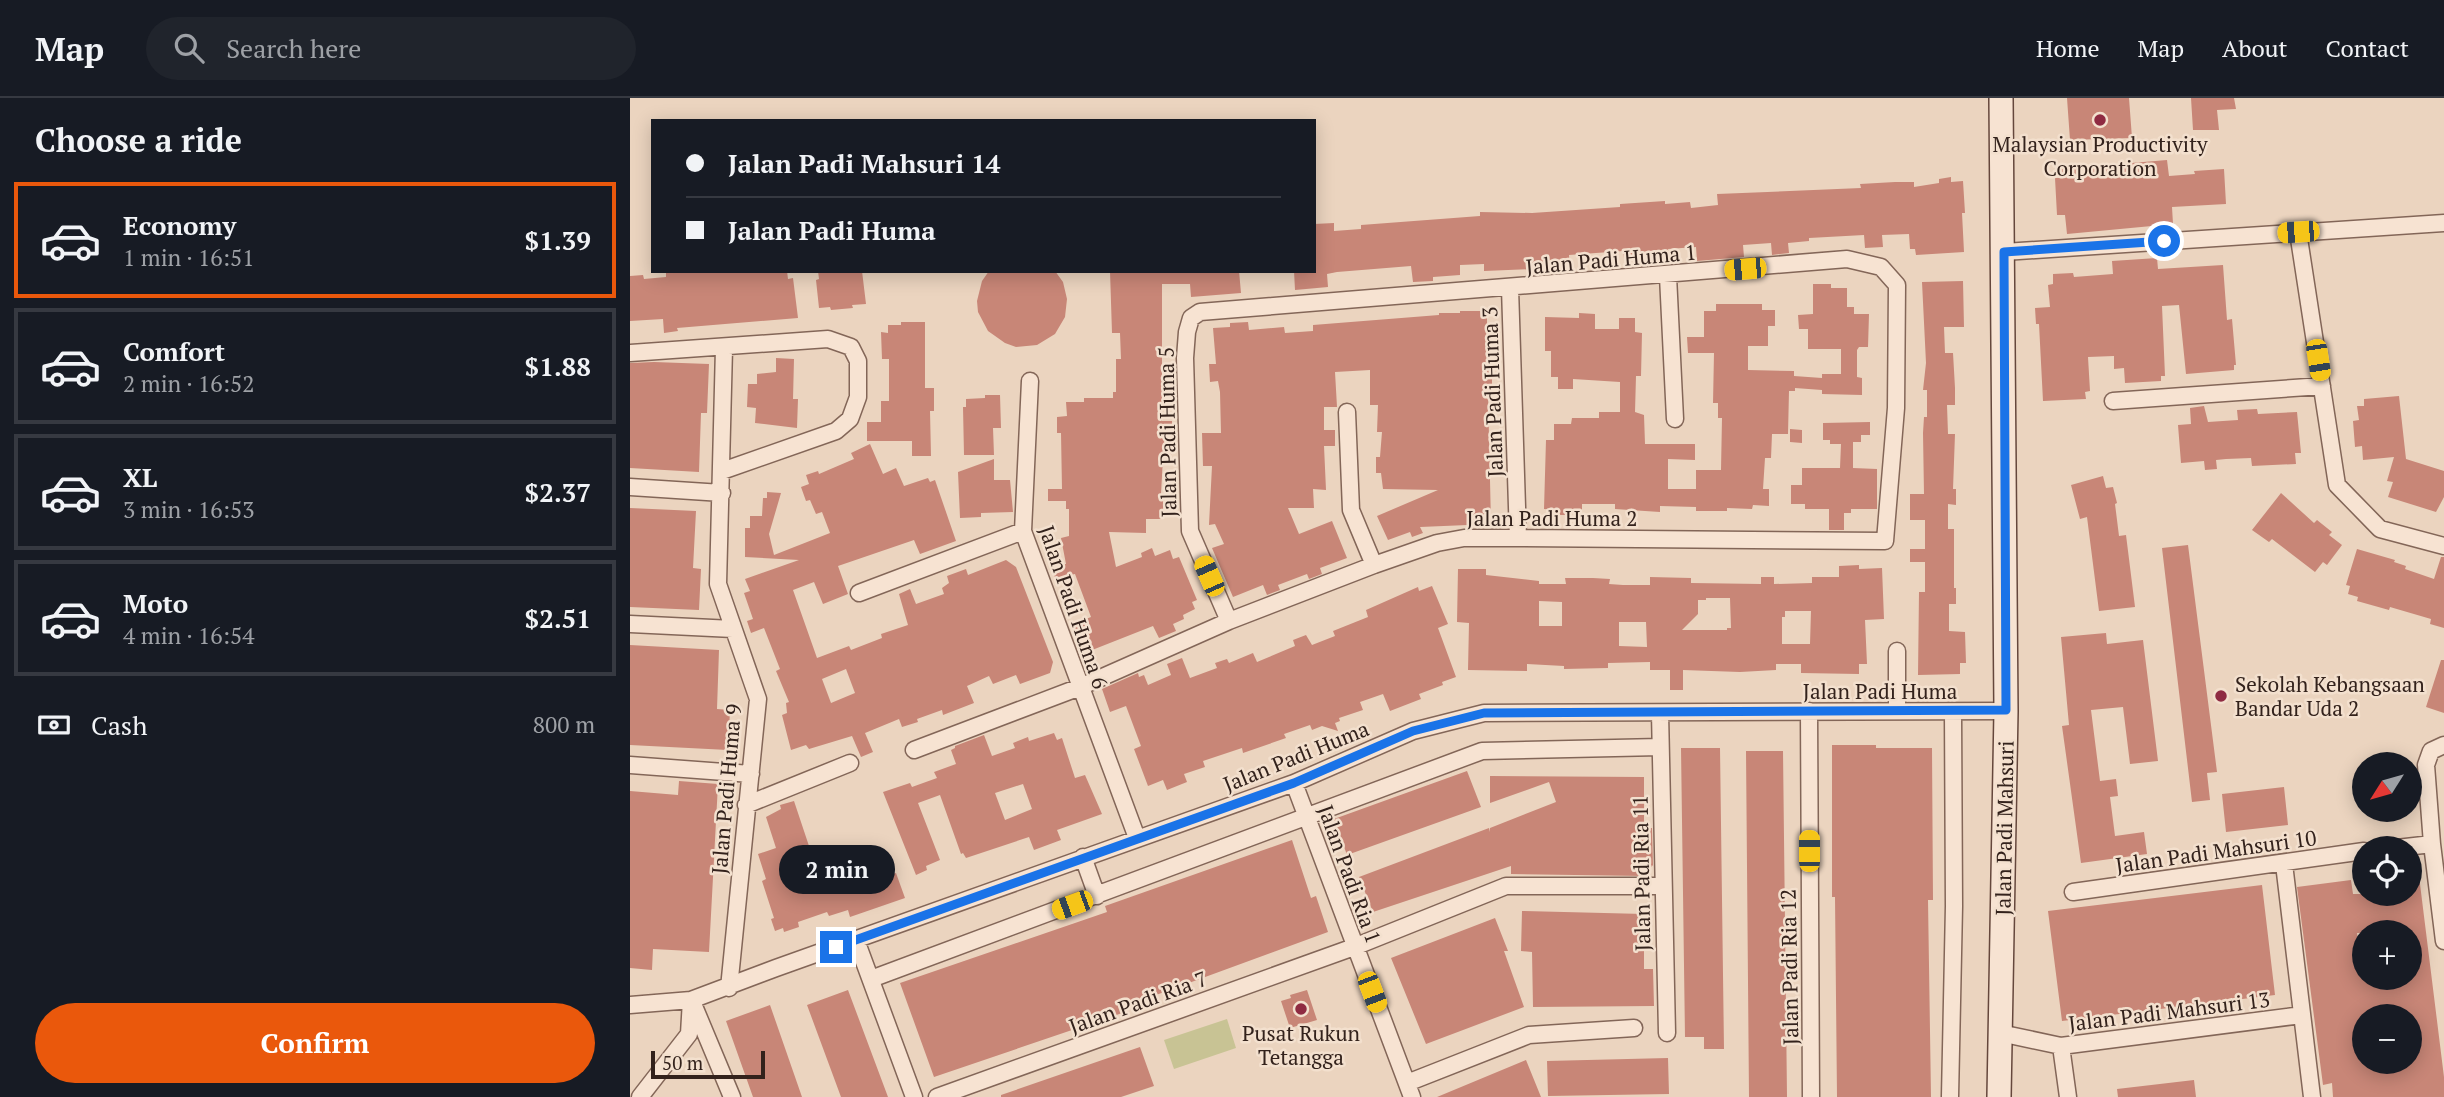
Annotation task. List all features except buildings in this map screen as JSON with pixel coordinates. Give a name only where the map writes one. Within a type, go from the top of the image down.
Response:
[{"type":"main road","name":"Jalan Padi Mahsuri","points":[[1999,1097],[2006,710],[2001,98]]},
{"type":"street","points":[[2004,252],[2444,223]]},
{"type":"street","points":[[2298,232],[2337,485],[2380,529],[2444,546]]},
{"type":"street","name":"Jalan Padi Huma 1","points":[[1191,318],[1200,312],[1847,260],[1881,267],[1897,285],[1896,408],[1885,541]]},
{"type":"street","points":[[1668,276],[1675,419]]},
{"type":"street","name":"Jalan Padi Huma 3","points":[[1510,288],[1518,537]]},
{"type":"street","name":"Jalan Padi Huma 5","points":[[1191,318],[1185,358],[1190,531],[1229,621]]},
{"type":"street","points":[[630,353],[724,348],[828,338],[851,348],[858,361],[858,397],[850,419],[836,431],[722,471]]},
{"type":"street","name":"Jalan Padi Huma 9","points":[[724,348],[718,584],[758,699],[729,988]]},
{"type":"street","name":"Jalan Padi Huma 6","points":[[1030,381],[1023,531],[1136,838]]},
{"type":"street","points":[[2113,401],[2322,386]]},
{"type":"street","points":[[1347,412],[1351,510],[1374,565]]},
{"type":"street","points":[[630,487],[722,493]]},
{"type":"street","points":[[859,593],[1023,531]]},
{"type":"street","name":"Jalan Padi Huma 2","points":[[914,750],[1080,688],[1229,621],[1437,543],[1464,538],[1518,537],[1885,541]]},
{"type":"street","points":[[630,624],[733,629]]},
{"type":"street","points":[[1897,651],[1897,711]]},
{"type":"street","name":"Jalan Padi Huma","points":[[630,1005],[691,1000],[729,988],[776,968],[1294,783],[1413,731],[1484,713],[2006,710]]},
{"type":"street","name":"Jalan Padi Ria 12","points":[[1809,712],[1811,1097]]},
{"type":"street","points":[[1950,1097],[1954,906],[1953,712]]},
{"type":"street","name":"Jalan Padi Ria 11","points":[[1660,713],[1667,1033]]},
{"type":"street","points":[[2444,746],[2431,751],[2426,765],[2444,941]]},
{"type":"street","points":[[871,979],[1482,751],[1660,747]]},
{"type":"street","points":[[746,805],[850,763]]},
{"type":"street","points":[[630,765],[751,774]]},
{"type":"street","name":"Jalan Padi Ria 1","points":[[1294,783],[1410,1090]]},
{"type":"street","points":[[2422,845],[2432,844]]},
{"type":"street","name":"Jalan Padi Mahsuri 10","points":[[2073,892],[2352,853]]},
{"type":"street","points":[[1083,857],[1097,896]]},
{"type":"street","points":[[2284,864],[2312,1097]]},
{"type":"street","name":"Jalan Padi Ria 7","points":[[937,1097],[1354,947],[1506,886],[1662,886]]},
{"type":"street","points":[[856,940],[915,1097]]},
{"type":"street","points":[[640,1097],[689,1034],[691,1000]]},
{"type":"street","points":[[691,1000],[732,1097]]},
{"type":"street","name":"Jalan Padi Mahsuri 13","points":[[2000,1033],[2061,1046],[2302,1015]]},
{"type":"street","points":[[1410,1090],[1529,1035],[1634,1028]]},
{"type":"street","points":[[2061,1046],[2068,1097]]},
{"type":"shaded area","points":[[1227,1019],[1236,1048],[1174,1069],[1164,1040]]},
{"type":"place","name":"Malaysian Productivity Corporation","points":[[2100,120]]},
{"type":"place","name":"Sekolah Kebangsaan Bandar Uda 2","points":[[2221,696]]},
{"type":"place","name":"Pusat Rukun Tetangga","points":[[1301,1009]]},
{"type":"route","points":[[836,947],[1294,783],[1413,731],[1484,713],[1878,713],[2006,710],[2004,252],[2164,241]]}]
